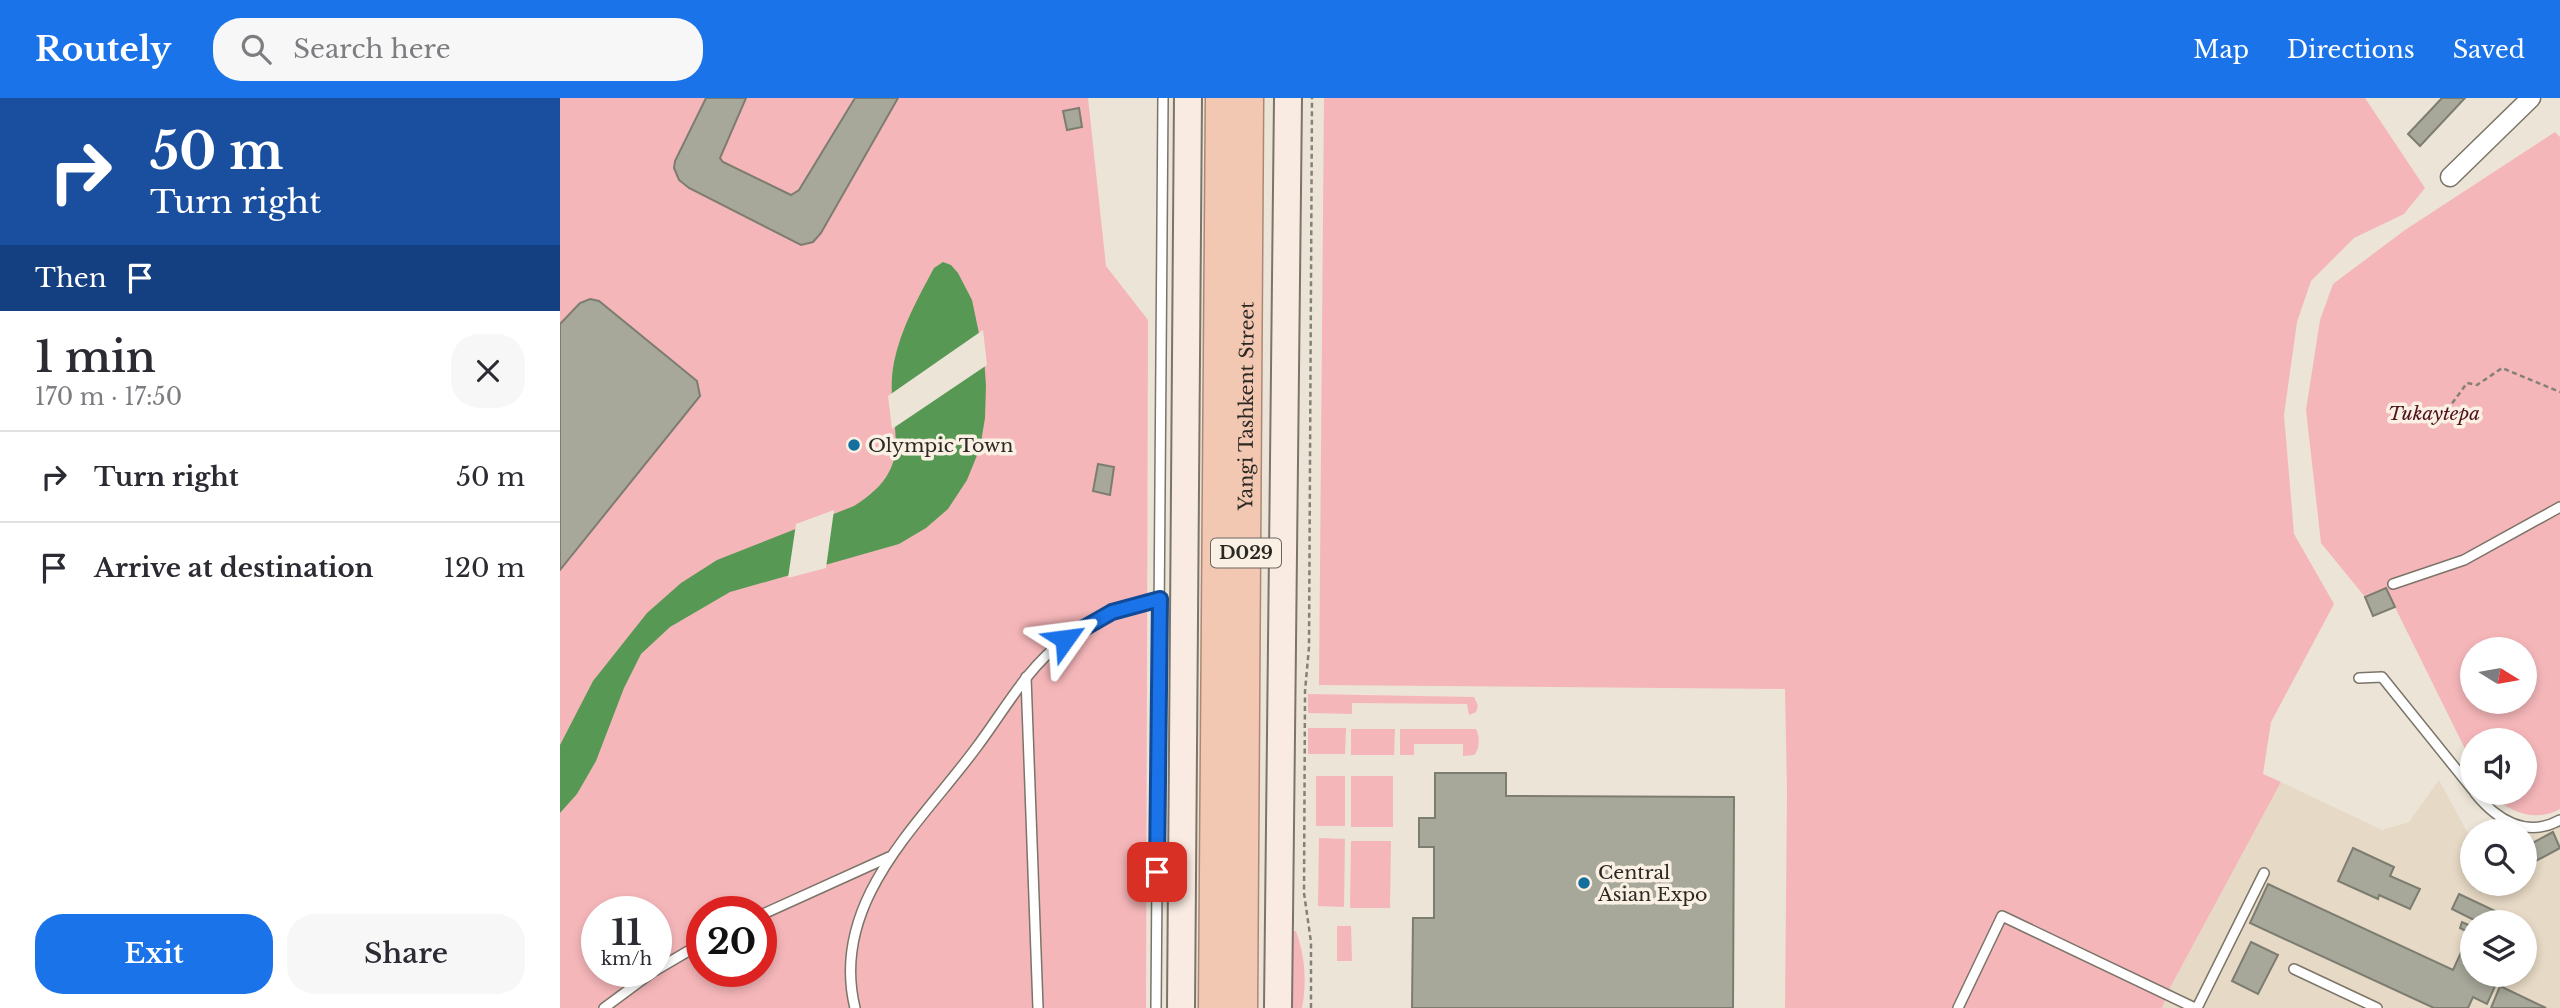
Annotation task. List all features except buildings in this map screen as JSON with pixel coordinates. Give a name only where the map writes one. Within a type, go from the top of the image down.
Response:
[{"type":"highway","name":"Yangi Tashkent Street","points":[[1214,1008],[1221,98]]},
{"type":"highway","name":"Yangi Tashkent Street","points":[[1242,1008],[1248,98]]},
{"type":"main road","points":[[1181,1008],[1188,98]]},
{"type":"main road","points":[[1278,1008],[1288,98]]},
{"type":"street","points":[[2450,177],[2531,98]]},
{"type":"lane","points":[[1156,1008],[1163,98]]},
{"type":"lane","points":[[2393,584],[2464,560],[2560,507]]},
{"type":"lane","points":[[855,1008],[850,976],[855,933],[870,894],[891,856],[916,821],[975,750],[1026,677],[1052,650],[1078,630],[1112,612],[1160,599]]},
{"type":"lane","points":[[1026,677],[1038,1008]]},
{"type":"lane","points":[[2359,678],[2382,677],[2460,774]]},
{"type":"lane","points":[[2488,805],[2504,821],[2527,828],[2560,820]]},
{"type":"lane","points":[[777,908],[891,856]]},
{"type":"lane","points":[[1958,1008],[2002,916],[2196,1008],[2264,873]]},
{"type":"lane","points":[[2294,969],[2377,1008]]},
{"type":"lane","points":[[604,1008],[632,987]]},
{"type":"path","points":[[1311,1008],[1311,942],[1304,893],[1305,691],[1309,647],[1312,98]]},
{"type":"path","points":[[2434,421],[2448,410],[2467,383],[2477,385],[2502,368],[2560,391]]},
{"type":"shaded area","points":[[943,262],[951,265],[958,273],[972,300],[984,357],[986,386],[980,448],[967,480],[948,509],[926,528],[899,544],[730,592],[670,627],[641,654],[624,688],[596,761],[577,794],[560,813],[560,745],[593,681],[647,613],[681,583],[717,560],[854,506],[875,490],[888,474],[896,441],[892,384],[897,349],[934,268]]},
{"type":"shaded area","points":[[2439,780],[2460,819],[2460,896],[2537,896],[2537,834],[2560,823],[2560,1008],[2162,1008],[2171,986],[2281,782],[2382,830],[2409,822]]},
{"type":"green space","name":"Olympic Town","points":[[560,98],[1088,98],[1106,266],[1148,320],[1146,1008],[560,1008]]},
{"type":"green space","points":[[1324,98],[2365,98],[2425,188],[2404,214],[2354,238],[2311,281],[2297,322],[2284,415],[2294,534],[2334,604],[2271,722],[2263,774],[2281,782],[2171,986],[2162,1008],[1785,1008],[1785,689],[1319,685]]},
{"type":"green space","name":"Tukaytepa","points":[[2555,132],[2560,137],[2560,809],[2551,813],[2532,815],[2505,805],[2537,805],[2537,728],[2460,728],[2460,739],[2386,589],[2365,597],[2321,543],[2306,410],[2320,320],[2333,284],[2405,230]]},
{"type":"green space","points":[[1308,694],[1474,697],[1478,706],[1476,712],[1469,715],[1467,704],[1352,703],[1352,714],[1308,713]]},
{"type":"green space","points":[[1308,728],[1346,728],[1345,754],[1308,754]]},
{"type":"green space","points":[[1351,729],[1395,729],[1394,755],[1351,755]]},
{"type":"green space","points":[[1400,729],[1476,729],[1478,746],[1474,755],[1463,756],[1463,744],[1414,744],[1414,755],[1400,755]]},
{"type":"green space","points":[[1316,776],[1345,776],[1345,826],[1316,826]]},
{"type":"green space","points":[[1351,776],[1393,776],[1393,827],[1351,827]]},
{"type":"green space","points":[[1319,838],[1345,839],[1344,907],[1318,906]]},
{"type":"green space","points":[[1351,841],[1391,841],[1390,908],[1350,908]]},
{"type":"green space","points":[[1337,926],[1351,926],[1352,961],[1337,961]]},
{"type":"green space","points":[[1293,931],[1296,931],[1303,959],[1302,1008],[1292,1008]]},
{"type":"pier","points":[[983,330],[987,365],[892,429],[888,396]]},
{"type":"pier","points":[[834,510],[826,568],[788,578],[796,524]]},
{"type":"place","name":"Olympic Town","points":[[854,445]]},
{"type":"place","name":"Central Asian Expo","points":[[1584,883]]},
{"type":"route","points":[[1065,639],[1112,612],[1160,599],[1157,872]]}]
